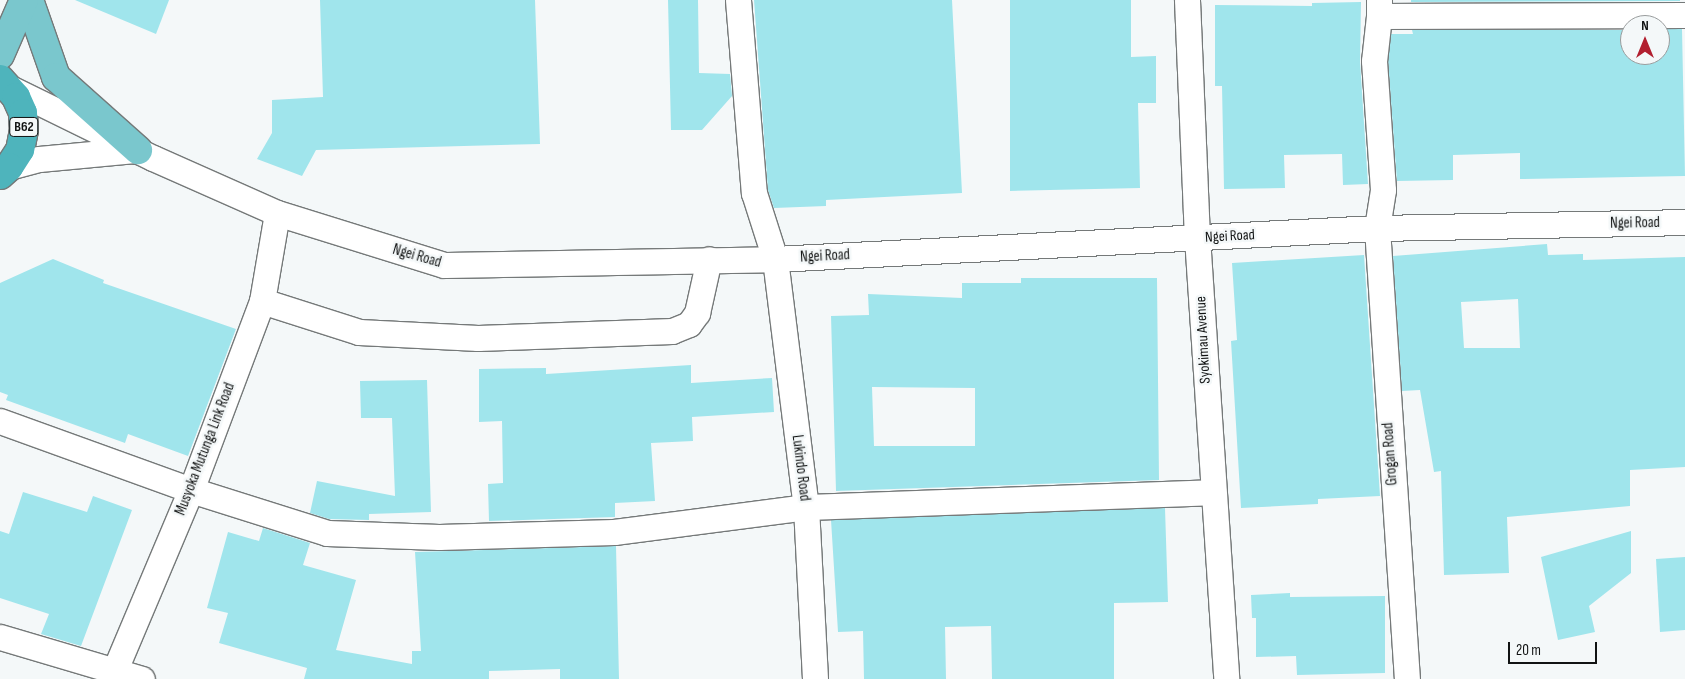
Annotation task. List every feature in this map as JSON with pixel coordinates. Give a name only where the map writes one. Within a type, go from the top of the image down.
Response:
[{"type":"highway","name":"B62","points":[[4,171],[20,150],[24,130],[23,113],[5,84]]},
{"type":"main road","points":[[0,8],[16,0]]},
{"type":"main road","points":[[0,55],[24,0]]},
{"type":"main road","points":[[29,0],[56,76],[138,150]]},
{"type":"street","points":[[738,0],[754,193],[775,259]]},
{"type":"street","name":"Syokimau Avenue","points":[[1187,0],[1197,237],[1212,492],[1226,679]]},
{"type":"street","points":[[1379,8],[1685,15]]},
{"type":"street","name":"Grogan Road","points":[[1379,8],[1374,61],[1378,149],[1384,190],[1376,228],[1407,679]]},
{"type":"street","name":"Ngei Road","points":[[5,84],[138,150],[277,213],[444,265],[775,259],[1376,228],[1685,222]]},
{"type":"street","name":"Ngei Road","points":[[4,171],[39,159],[138,150]]},
{"type":"street","name":"Musyoka Mutunga Link Road","points":[[112,675],[191,490],[262,302],[277,213]]},
{"type":"street","points":[[262,302],[359,332],[478,338],[672,331],[689,324],[698,313],[709,259]]},
{"type":"street","name":"Lukindo Road","points":[[775,259],[806,507],[815,679]]},
{"type":"street","points":[[0,422],[191,490],[327,533],[439,537],[614,532],[806,507],[1212,492]]},
{"type":"street","points":[[0,637],[112,675],[142,679]]},
{"type":"building","points":[[75,0],[169,0],[156,34]]},
{"type":"building","points":[[320,0],[535,0],[540,144],[316,150],[302,176],[257,159],[272,133],[272,100],[323,97]]},
{"type":"building","points":[[668,0],[698,0],[699,73],[730,74],[732,96],[702,130],[671,130]]},
{"type":"building","points":[[754,0],[952,0],[962,193],[826,200],[826,206],[774,208],[768,190]]},
{"type":"building","points":[[1010,0],[1131,0],[1131,57],[1156,56],[1156,103],[1138,103],[1140,188],[1010,191]]},
{"type":"building","points":[[1411,0],[1680,0],[1680,1],[1411,2]]},
{"type":"building","points":[[1361,2],[1360,62],[1368,184],[1343,185],[1342,154],[1284,155],[1285,188],[1224,189],[1222,86],[1215,86],[1215,5],[1312,6],[1312,3]]},
{"type":"building","points":[[1670,29],[1682,29],[1685,176],[1520,179],[1520,153],[1453,155],[1453,180],[1397,181],[1388,61],[1391,34],[1413,34],[1412,30],[1620,30],[1620,65],[1670,65]]},
{"type":"building","points":[[1547,244],[1548,255],[1583,254],[1583,260],[1685,257],[1685,467],[1630,470],[1630,506],[1507,517],[1509,573],[1444,575],[1441,471],[1434,472],[1420,390],[1402,391],[1393,256]],"holes":[[[1518,299],[1520,348],[1464,348],[1461,302]]]},
{"type":"building","points":[[1364,255],[1380,496],[1318,499],[1318,504],[1241,508],[1231,341],[1237,340],[1232,263]]},
{"type":"building","points":[[53,259],[104,280],[103,283],[236,329],[188,456],[128,434],[125,443],[6,400],[8,395],[0,392],[0,283]]},
{"type":"building","points":[[1021,278],[1157,278],[1159,480],[836,491],[831,316],[869,315],[868,294],[962,298],[962,283],[1021,283]],"holes":[[[872,387],[975,388],[975,446],[874,446]]]},
{"type":"building","points":[[691,365],[691,383],[772,378],[774,412],[692,417],[693,441],[651,443],[655,501],[615,503],[615,517],[489,521],[488,484],[503,483],[502,421],[479,422],[479,369],[546,368],[546,374]]},
{"type":"building","points":[[427,380],[431,512],[369,514],[369,520],[329,519],[310,513],[317,481],[395,496],[392,418],[361,418],[360,381]]},
{"type":"building","points":[[23,492],[87,512],[93,496],[132,510],[81,646],[41,634],[49,614],[0,598],[0,531],[9,534]]},
{"type":"building","points":[[1165,508],[1168,602],[1114,603],[1114,679],[992,679],[991,626],[945,627],[946,679],[864,679],[863,631],[838,632],[831,520]]},
{"type":"building","points":[[263,528],[310,543],[303,565],[356,580],[336,650],[412,664],[412,651],[421,651],[415,552],[616,546],[619,679],[560,679],[560,669],[489,671],[489,679],[304,679],[307,668],[219,643],[228,613],[207,608],[228,532],[259,541]]},
{"type":"building","points":[[1631,531],[1631,573],[1589,606],[1595,632],[1558,640],[1541,557]]},
{"type":"building","points":[[1685,557],[1685,630],[1660,632],[1656,559]]},
{"type":"building","points":[[1290,593],[1290,597],[1385,596],[1385,673],[1297,675],[1296,656],[1256,657],[1256,618],[1252,618],[1251,595]]}]
